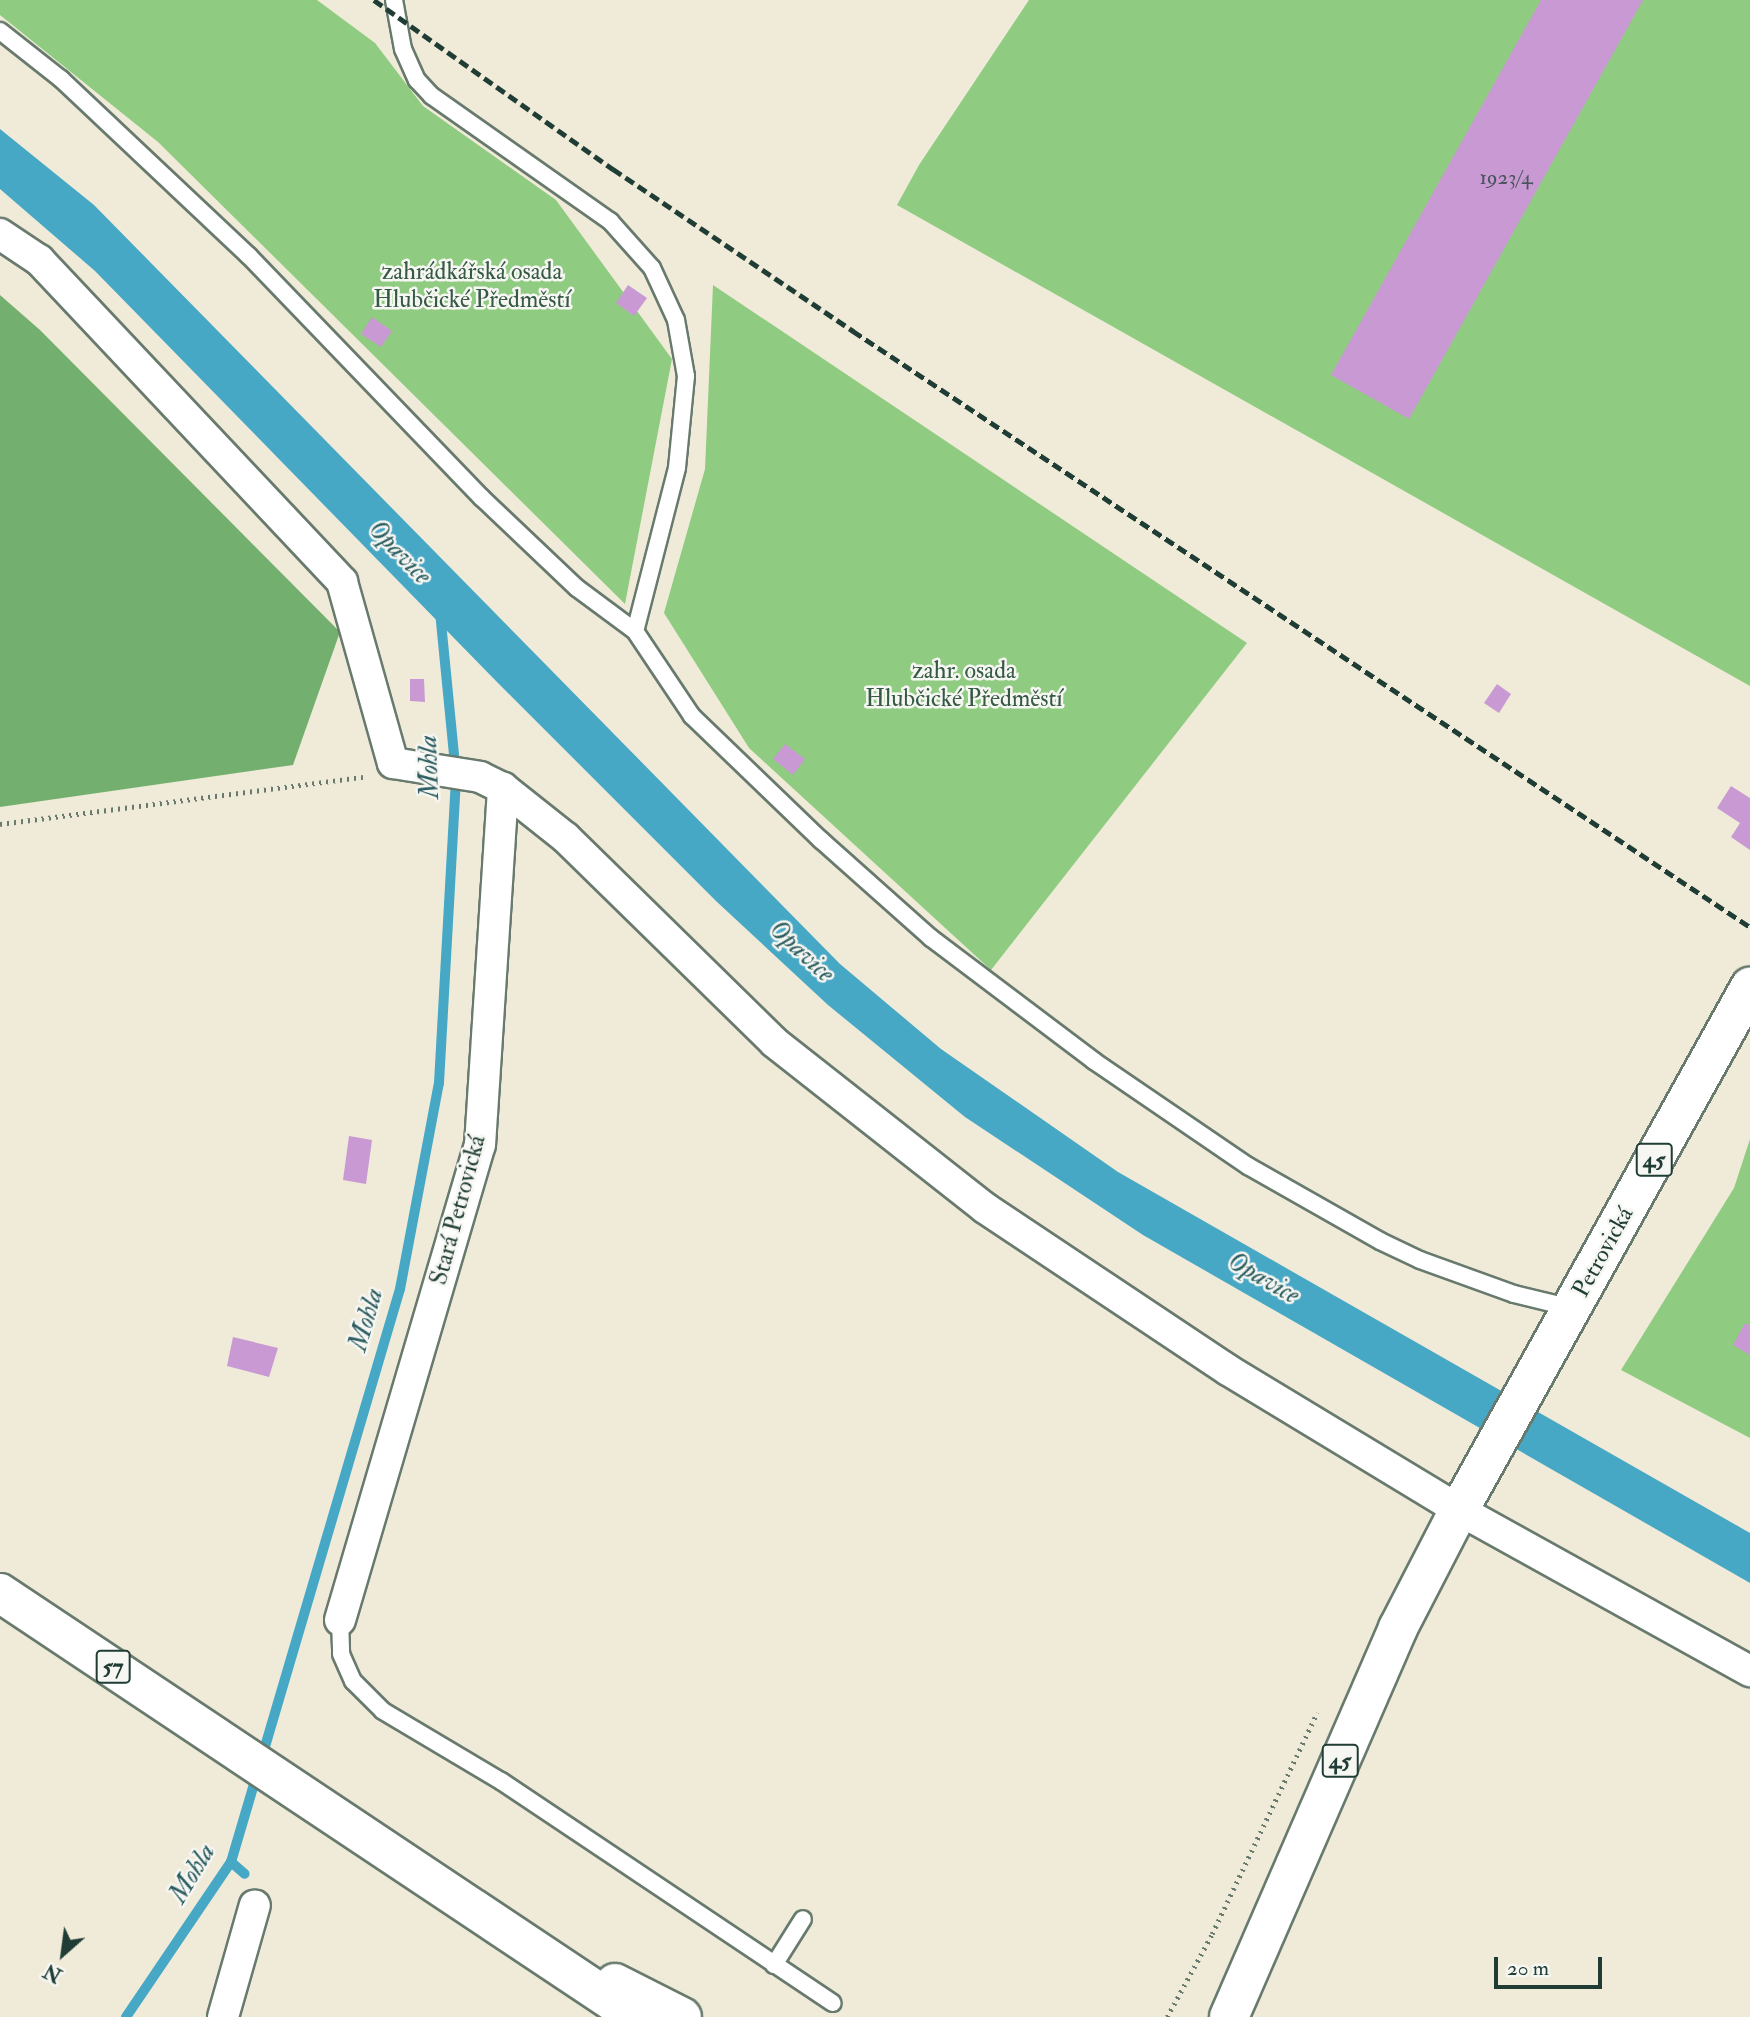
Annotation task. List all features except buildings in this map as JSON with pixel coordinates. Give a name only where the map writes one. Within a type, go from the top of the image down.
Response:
[{"type":"main road","name":"Petrovická","points":[[1565,1320],[1750,987]]},
{"type":"main road","name":"45","points":[[1229,2017],[1398,1628],[1464,1500],[1565,1320]]},
{"type":"main road","name":"57","points":[[0,1593],[226,1741],[636,2017]]},
{"type":"main road","points":[[471,1906],[592,2017]]},
{"type":"main road","points":[[471,1906],[682,2017]]},
{"type":"street","points":[[0,234],[39,260],[342,582],[405,766],[491,782],[566,838],[774,1042],[985,1208],[1228,1370],[1464,1500],[1750,1671]]},
{"type":"street","name":"Stará Petrovická","points":[[340,1620],[480,1145],[491,782]]},
{"type":"street","points":[[223,2017],[256,1905]]},
{"type":"lane","points":[[394,0],[403,49],[417,80],[432,96],[610,221],[652,268],[676,320],[687,376],[677,468],[635,631]]},
{"type":"lane","points":[[0,31],[61,79],[249,256],[491,506],[577,588],[635,631],[692,716],[821,840],[931,938],[1094,1060],[1248,1166],[1380,1241],[1565,1320]]},
{"type":"lane","points":[[340,1620],[341,1654],[353,1681],[383,1711],[500,1781],[832,2003]]},
{"type":"lane","points":[[774,1965],[803,1919]]},
{"type":"path","points":[[0,824],[358,779],[405,766]]},
{"type":"green space","name":"zahrádkářská osada Hlubčické Předměstí","points":[[0,0],[317,0],[375,43],[423,106],[556,200],[672,359],[625,604],[158,142],[0,15]]},
{"type":"green space","points":[[1029,0],[1750,0],[1750,686],[897,205],[919,165]]},
{"type":"green space","name":"zahr. osada Hlubčické Předměstí","points":[[713,285],[1247,643],[991,970],[749,748],[664,613],[705,469]]},
{"type":"green space","points":[[0,295],[40,330],[340,632],[293,765],[0,807]]},
{"type":"green space","points":[[1750,1139],[1750,1438],[1621,1370],[1734,1188]]},
{"type":"water","name":"Opavice","points":[[0,129],[94,205],[840,964],[941,1049],[1118,1172],[1750,1533],[1750,1583],[1143,1235],[965,1117],[828,1005],[716,901],[496,681],[95,271],[0,189]]},
{"type":"waterway","name":"Mohla","points":[[126,2017],[231,1862],[400,1289],[439,1083],[456,775],[440,611]]},
{"type":"waterway","points":[[231,1862],[245,1874]]},
{"type":"railway","points":[[374,0],[613,169],[853,331],[1750,927]]}]
